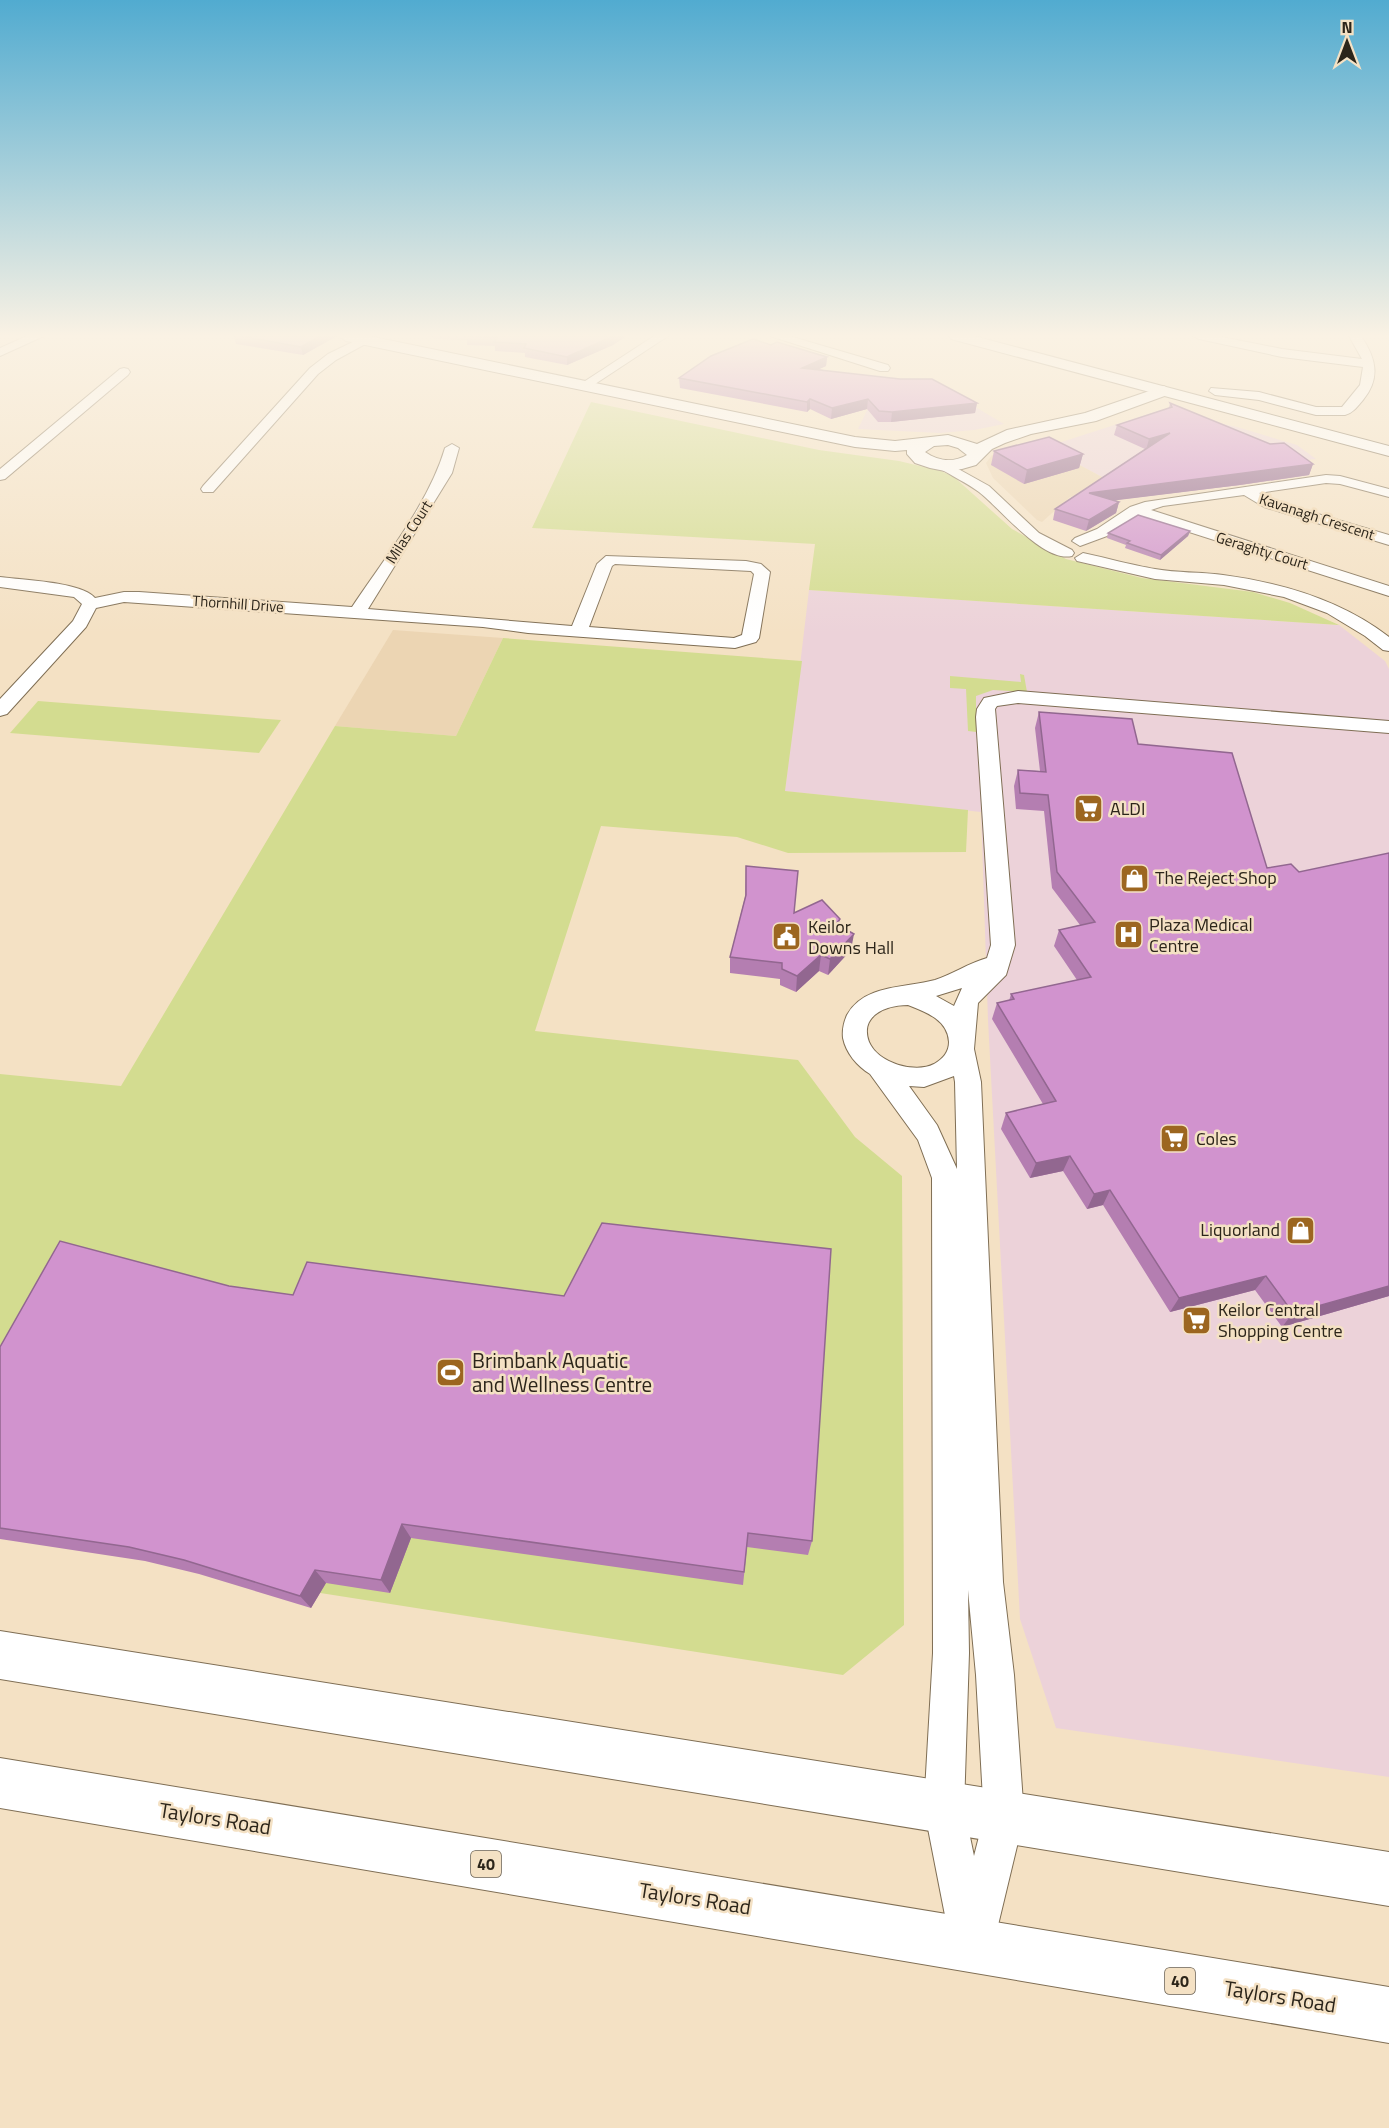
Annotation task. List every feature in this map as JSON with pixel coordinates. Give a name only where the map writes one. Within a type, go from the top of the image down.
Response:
[{"type":"main road","points":[[823,435],[939,464],[964,464],[989,444],[1012,435]]},
{"type":"main road","points":[[855,442],[895,446],[1001,435]]},
{"type":"main road","points":[[1316,435],[1382,449]]},
{"type":"main road","points":[[1330,435],[1382,449]]},
{"type":"main road","points":[[948,440],[971,447],[975,457]]},
{"type":"main road","points":[[922,443],[916,448],[916,454],[922,459],[939,464]]},
{"type":"main road","points":[[0,1655],[1389,1879]]},
{"type":"main road","name":"Taylors Road","points":[[0,1783],[1389,2015]]},
{"type":"street","points":[[0,476],[49,435]]},
{"type":"street","points":[[208,489],[256,435]]},
{"type":"street","name":"Milas Court","points":[[357,613],[434,493],[445,473],[452,448]]},
{"type":"street","points":[[975,457],[976,476],[984,489],[1034,536],[1073,545],[1101,543],[1125,561],[1189,576]]},
{"type":"street","points":[[939,464],[984,489]]},
{"type":"street","name":"Kavanagh Crescent","points":[[1083,558],[1097,556],[1101,543],[1135,510],[1149,504],[1333,479],[1389,493]]},
{"type":"street","name":"Kavanagh Crescent","points":[[1247,490],[1256,498],[1269,504],[1389,540]]},
{"type":"street","name":"Geraghty Court","points":[[1135,510],[1389,591]]},
{"type":"street","points":[[1073,545],[1083,558],[1146,573],[1246,583],[1302,598],[1354,621],[1389,646]]},
{"type":"street","name":"Thornhill Drive","points":[[90,604],[124,597],[138,597],[483,622],[579,631],[735,643],[750,638],[762,572],[755,567],[746,566],[612,559],[605,564],[579,631]]},
{"type":"street","points":[[0,582],[78,593],[87,598],[90,604],[80,623],[0,710]]},
{"type":"street","points":[[879,1067],[908,1076],[929,1075],[948,1068],[963,1044],[966,1003],[971,994],[998,969],[997,962],[1003,945],[985,717],[986,709],[991,702],[1018,698],[1389,726]]},
{"type":"street","points":[[972,1946],[945,1808],[951,1653],[946,1179],[943,1164],[930,1135],[914,1111],[879,1067],[860,1050],[855,1040],[856,1020],[870,1004],[894,996],[930,991],[997,962]]},
{"type":"street","points":[[894,996],[909,996],[940,1006],[951,1015],[960,1026],[968,1082],[985,1582],[995,1675],[1004,1817],[972,1946]]},
{"type":"shaded area","points":[[1082,435],[1265,435],[1297,445],[1316,459],[1127,480],[1115,484],[1046,447]]},
{"type":"shaded area","points":[[1046,447],[1115,484],[1070,497],[1042,522],[1037,520],[993,478],[986,463],[992,455]]},
{"type":"shaded area","name":"Keilor Central Shopping Centre","points":[[809,590],[1339,625],[1385,661],[1389,669],[1389,1777],[1056,1728],[1020,1619],[988,1020],[981,812],[785,791]]},
{"type":"shaded area","points":[[393,630],[503,638],[456,736],[335,726]]},
{"type":"green space","points":[[575,435],[749,435],[819,450],[899,461],[941,471],[954,477],[1012,529],[1066,559],[1142,578],[1253,592],[1290,603],[1339,625],[809,590],[815,544],[532,528]]},
{"type":"green space","name":"Brimbank Aquatic and Wellness Centre","points":[[503,638],[802,661],[785,791],[968,810],[966,852],[788,853],[737,837],[601,826],[535,1031],[798,1060],[855,1137],[902,1176],[904,1625],[843,1675],[263,1584],[148,1556],[0,1534],[0,1074],[121,1086],[335,726],[456,736]]},
{"type":"green space","points":[[1020,674],[1024,675],[1027,692],[993,690],[976,696],[976,732],[968,731],[966,689],[950,688],[950,676],[1021,682]]},
{"type":"green space","points":[[38,701],[281,720],[259,753],[10,733]]},
{"type":"building","points":[[1141,435],[1162,435],[1149,439]]},
{"type":"building","points":[[1167,435],[1249,435],[1270,444],[1284,443],[1313,464],[1089,493],[1119,502],[1089,520],[1055,509]]},
{"type":"building","points":[[1049,437],[1083,454],[1027,470],[994,451]]},
{"type":"building","points":[[1138,515],[1190,531],[1161,555],[1127,543],[1130,541],[1108,533]]},
{"type":"building","points":[[1039,712],[1132,719],[1138,744],[1232,753],[1267,868],[1291,864],[1299,872],[1389,853],[1389,1286],[1293,1313],[1266,1276],[1179,1298],[1110,1190],[1094,1194],[1070,1156],[1036,1163],[1006,1113],[1056,1101],[997,1003],[1014,999],[1011,994],[1091,977],[1059,930],[1095,922],[1057,872],[1048,795],[1020,793],[1018,770],[1046,772]]},
{"type":"building","name":"Keilor Downs Hall","points":[[746,866],[798,871],[794,913],[822,900],[840,919],[836,924],[854,934],[830,959],[821,955],[797,976],[782,969],[782,963],[730,957],[746,895]]},
{"type":"building","name":"Brimbank Aquatic and Wellness Centre","points":[[602,1223],[831,1249],[812,1541],[748,1533],[744,1572],[402,1524],[381,1580],[315,1570],[300,1596],[184,1560],[129,1547],[0,1528],[0,1347],[60,1241],[229,1286],[293,1295],[307,1262],[564,1296]]},
{"type":"place","name":"ALDI","points":[[1089,809]]},
{"type":"place","name":"The Reject Shop","points":[[1134,878]]},
{"type":"place","name":"Plaza Medical Centre","points":[[1128,935]]},
{"type":"place","name":"Keilor Downs Hall","points":[[787,937]]},
{"type":"place","name":"Coles","points":[[1175,1139]]},
{"type":"place","name":"Liquorland","points":[[1301,1230]]},
{"type":"place","name":"Keilor Central Shopping Centre","points":[[1197,1320]]},
{"type":"place","name":"Brimbank Aquatic and Wellness Centre","points":[[451,1373]]}]
